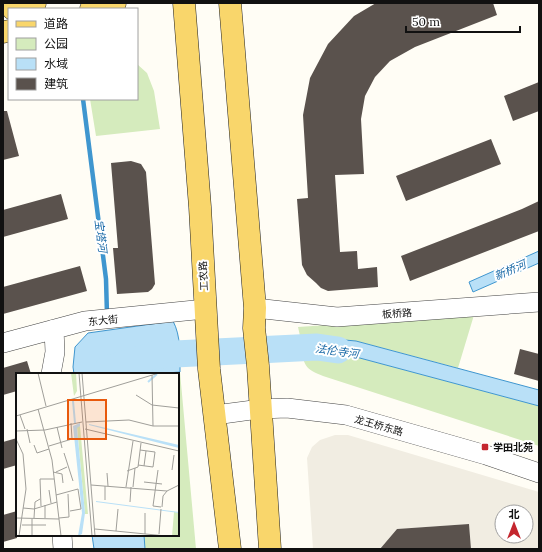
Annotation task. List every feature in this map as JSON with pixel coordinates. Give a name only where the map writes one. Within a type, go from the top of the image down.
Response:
[{"type":"main road","points":[[17,8],[35,3]]},
{"type":"main road","name":"工农路","points":[[184,3],[200,207],[209,369],[230,549]]},
{"type":"main road","points":[[230,3],[258,366],[270,549]]},
{"type":"street","name":"板桥路","points":[[254,318],[337,317],[539,302]]},
{"type":"street","name":"东大街","points":[[3,342],[85,321],[206,317]]},
{"type":"street","points":[[51,373],[55,352],[54,330]]},
{"type":"street","name":"龙王桥东路","points":[[215,416],[260,409],[287,408],[346,415],[486,455],[539,473]]},
{"type":"street","points":[[62,536],[63,549]]},
{"type":"green space","points":[[138,65],[147,73],[154,91],[160,129],[96,136],[90,100],[138,100]]},
{"type":"green space","points":[[474,315],[458,368],[356,341],[300,336],[298,327]]},
{"type":"green space","points":[[301,352],[356,357],[539,406],[539,446],[323,376],[308,368],[304,362]]},
{"type":"green space","points":[[180,372],[196,549],[145,549],[144,536],[179,536],[179,373],[166,373]]},
{"type":"shaded area","points":[[335,435],[348,435],[539,492],[539,549],[471,549],[469,524],[397,529],[380,549],[313,549],[307,458],[312,447],[320,440]]},
{"type":"water","name":"新桥河","points":[[539,251],[539,263],[473,292],[469,282]]},
{"type":"water","points":[[173,321],[179,339],[180,372],[74,373],[75,347],[88,333]]},
{"type":"water","points":[[300,336],[356,341],[539,390],[539,406],[356,357],[301,352]]},
{"type":"water","points":[[92,536],[144,536],[145,549],[94,549]]},
{"type":"building","points":[[376,3],[493,3],[497,15],[415,47],[390,61],[375,77],[365,96],[361,119],[364,174],[335,175],[340,252],[357,251],[358,269],[377,267],[378,287],[328,291],[321,288],[307,275],[302,265],[297,199],[308,198],[303,115],[310,78],[328,44],[354,16]]},
{"type":"building","points":[[539,82],[539,111],[513,121],[504,96]]},
{"type":"building","points":[[3,111],[7,111],[19,156],[3,160]]},
{"type":"building","points":[[491,139],[501,164],[406,201],[396,176]]},
{"type":"building","points":[[131,161],[141,164],[146,172],[155,284],[148,292],[117,294],[113,248],[118,248],[111,163]]},
{"type":"building","points":[[61,194],[68,219],[3,237],[3,210]]},
{"type":"building","points":[[539,201],[539,231],[410,281],[401,256]]},
{"type":"building","points":[[80,266],[87,291],[3,314],[3,287]]},
{"type":"building","points":[[520,349],[539,354],[539,381],[514,374]]},
{"type":"building","points":[[27,361],[31,373],[16,373],[16,391],[3,395],[3,368]]},
{"type":"building","points":[[16,438],[16,465],[3,469],[3,442]]},
{"type":"building","points":[[16,511],[17,538],[3,542],[3,515]]},
{"type":"building","points":[[469,524],[471,549],[380,549],[397,529]]},
{"type":"waterway","name":"宝塔河","points":[[83,100],[106,279],[107,315]]},
{"type":"waterway","name":"法伦寺河","points":[[108,373],[108,369],[155,355],[317,347],[338,350]]},
{"type":"place","name":"学田北苑","points":[[485,447]]}]
